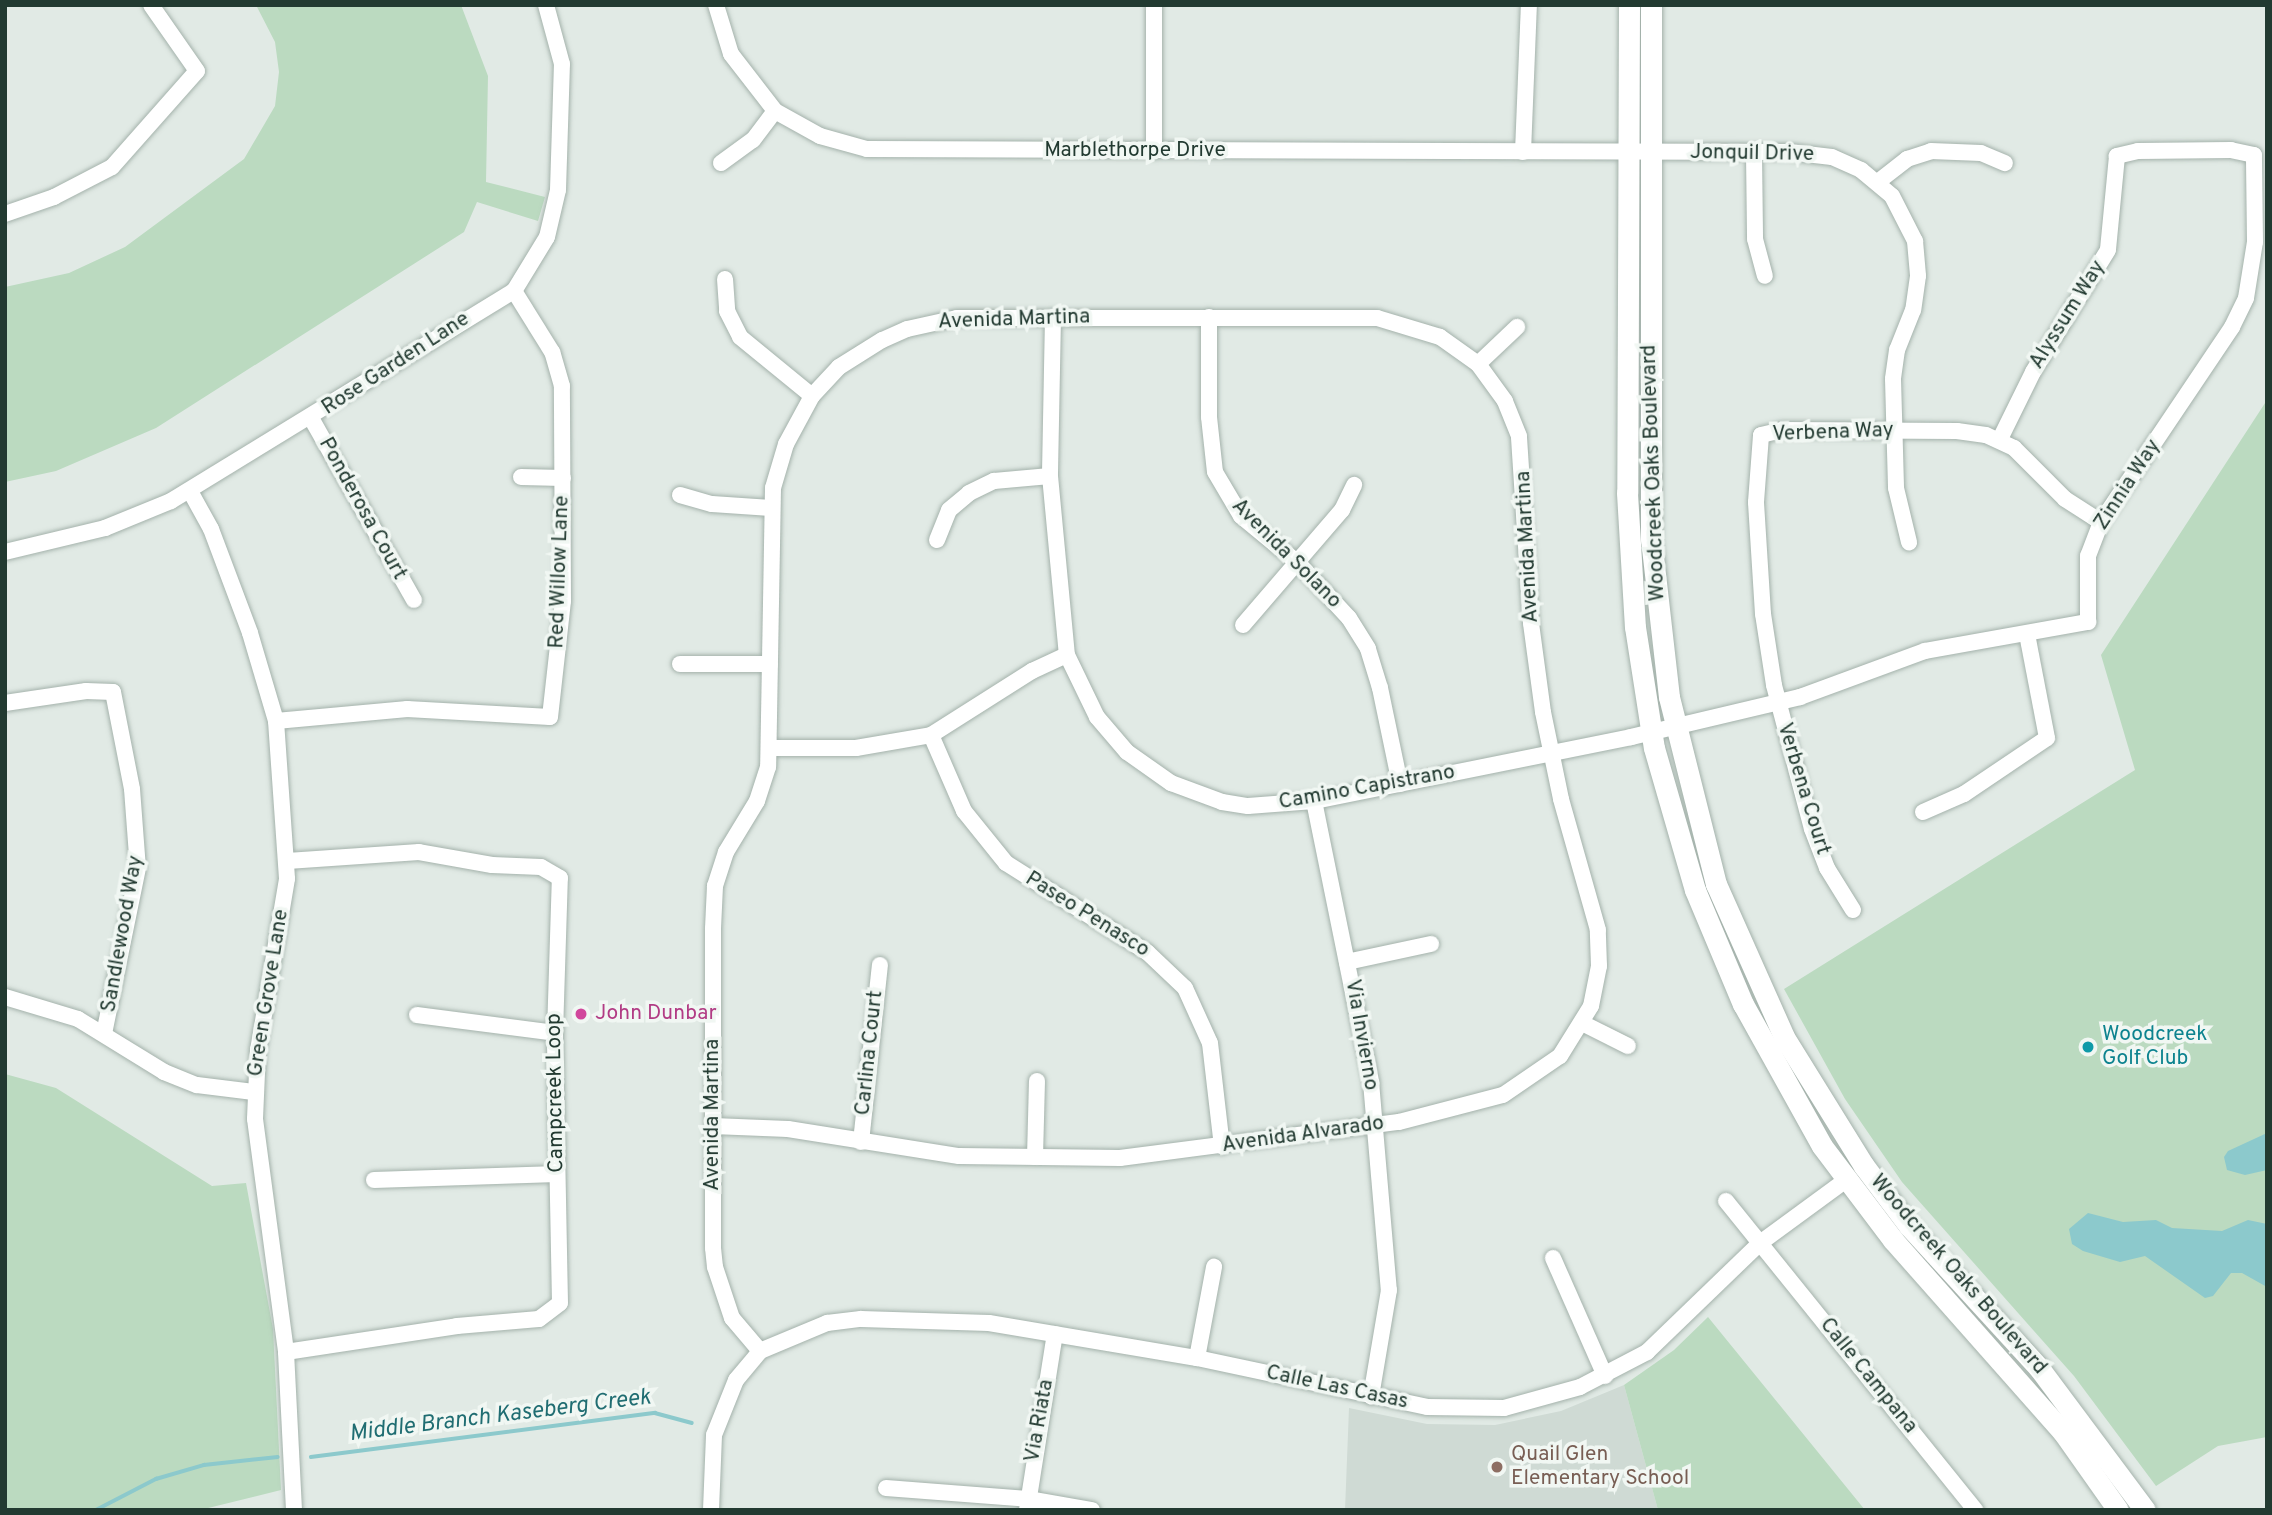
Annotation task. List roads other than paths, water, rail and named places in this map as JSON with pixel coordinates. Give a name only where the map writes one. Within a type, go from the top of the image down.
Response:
[{"type":"main road","name":"Woodcreek Oaks Boulevard","points":[[1629,5],[1626,153],[1628,514],[1635,627],[1651,733],[1674,825],[1722,957],[1793,1099],[1846,1180],[1893,1240],[2063,1432],[2119,1510]]},
{"type":"main road","name":"Woodcreek Oaks Boulevard","points":[[1651,5],[1651,539],[1661,651],[1675,727],[1716,884],[1760,992],[1864,1166],[1909,1226],[2054,1386],[2145,1510]]},
{"type":"main road","points":[[1846,1180],[1864,1166]]},
{"type":"street","points":[[5,214],[54,197],[111,167],[197,71],[151,5]]},
{"type":"street","name":"Rose Garden Lane","points":[[5,552],[105,528],[190,491],[514,291],[547,237],[558,190],[562,64],[546,5]]},
{"type":"street","name":"Marblethorpe Drive","points":[[716,5],[731,54],[775,111],[820,136],[867,149],[1626,153]]},
{"type":"street","points":[[1154,5],[1154,150]]},
{"type":"street","points":[[1523,152],[1529,5]]},
{"type":"street","points":[[721,163],[753,140],[775,111]]},
{"type":"street","name":"Alyssum Way","points":[[2000,439],[2033,372],[2108,250],[2117,156],[2138,150],[2231,150],[2254,155]]},
{"type":"street","points":[[1878,181],[1906,159],[1931,151],[1981,153],[2005,163]]},
{"type":"street","name":"Jonquil Drive","points":[[1626,153],[1754,153],[1832,157],[1878,181],[1905,216],[1915,241],[1917,276],[1913,310],[1897,350],[1894,431],[1896,488],[1909,542]]},
{"type":"street","points":[[1754,153],[1755,239],[1765,276]]},
{"type":"street","name":"Zinnia Way","points":[[1651,733],[1778,703],[1925,651],[2088,622],[2088,556],[2101,522],[2232,327],[2246,298],[2255,242],[2254,155]]},
{"type":"street","points":[[725,279],[727,311],[740,337],[812,396]]},
{"type":"street","name":"Red Willow Lane","points":[[276,720],[407,709],[550,716],[563,601],[562,386],[552,352],[514,291]]},
{"type":"street","name":"Camino Capistrano","points":[[1053,317],[1051,476],[1067,655],[1087,700],[1110,735],[1171,783],[1210,798],[1248,806],[1314,801],[1651,733]]},
{"type":"street","name":"Avenida Solano","points":[[1209,317],[1209,417],[1215,472],[1241,516],[1298,563],[1349,618],[1368,649],[1400,784]]},
{"type":"street","name":"Avenida Martina","points":[[760,1351],[732,1318],[718,1286],[713,1248],[715,886],[726,852],[763,785],[770,748],[771,508],[786,444],[812,396],[860,352],[907,329],[957,318],[1377,318],[1440,337],[1478,364],[1505,401],[1521,448],[1531,623],[1551,754]]},
{"type":"street","points":[[1478,364],[1517,327]]},
{"type":"street","name":"Ponderosa Court","points":[[311,418],[414,600]]},
{"type":"street","name":"Verbena Way","points":[[1778,703],[1759,554],[1756,458],[1761,435],[1782,430],[1956,431],[2000,439],[2038,467],[2065,499],[2101,522]]},
{"type":"street","points":[[937,540],[949,510],[969,493],[994,481],[1051,476]]},
{"type":"street","points":[[521,477],[563,478]]},
{"type":"street","points":[[1243,625],[1342,510],[1354,485]]},
{"type":"street","name":"Green Grove Lane","points":[[190,491],[211,529],[250,633],[276,720],[287,861],[254,1092],[260,1185],[286,1352],[294,1510]]},
{"type":"street","points":[[680,495],[712,504],[771,508]]},
{"type":"street","points":[[1923,812],[1964,794],[2047,738],[2027,634]]},
{"type":"street","points":[[770,748],[856,748],[931,735],[1032,671],[1067,655]]},
{"type":"street","points":[[680,664],[770,664]]},
{"type":"street","name":"Sandlewood Way","points":[[5,703],[86,691],[113,692],[132,789],[138,868],[104,1034]]},
{"type":"street","name":"Verbena Court","points":[[1778,703],[1812,829],[1827,869],[1853,910]]},
{"type":"street","name":"Paseo Penasco","points":[[931,735],[964,811],[1006,863],[1147,951],[1185,988],[1210,1043],[1223,1146]]},
{"type":"street","name":"Avenida Alvarado","points":[[713,1126],[777,1128],[959,1156],[1120,1158],[1374,1127],[1503,1095],[1542,1073],[1584,1024],[1597,986],[1598,930],[1551,754]]},
{"type":"street","name":"Via Invierno","points":[[1314,801],[1367,1057],[1374,1127],[1389,1290],[1371,1396]]},
{"type":"street","name":"Campcreek Loop","points":[[286,1352],[457,1326],[539,1319],[560,1303],[555,1033],[560,878],[541,867],[492,865],[419,852],[287,861]]},
{"type":"street","points":[[1347,962],[1431,944]]},
{"type":"street","name":"Carlina Court","points":[[861,1142],[880,965]]},
{"type":"street","points":[[5,997],[48,1007],[104,1034],[164,1072],[186,1081],[254,1092]]},
{"type":"street","points":[[417,1015],[555,1033]]},
{"type":"street","points":[[1584,1024],[1628,1046]]},
{"type":"street","points":[[1035,1157],[1037,1081]]},
{"type":"street","points":[[374,1180],[557,1174]]},
{"type":"street","name":"Calle Las Casas","points":[[760,1351],[812,1327],[860,1319],[959,1320],[1197,1358],[1427,1407],[1477,1410],[1557,1396],[1605,1376],[1670,1334],[1760,1243],[1846,1180]]},
{"type":"street","name":"Calle Campana","points":[[1726,1201],[1975,1510]]},
{"type":"street","points":[[1553,1258],[1605,1376]]},
{"type":"street","points":[[1197,1358],[1214,1267]]},
{"type":"street","name":"Via Riata","points":[[1027,1504],[1055,1334]]},
{"type":"street","points":[[711,1510],[719,1415],[736,1380],[760,1351]]},
{"type":"street","points":[[886,1488],[1092,1510]]},
{"type":"water","points":[[2267,1133],[2267,1170],[2245,1175],[2227,1170],[2224,1157],[2228,1151]]},
{"type":"water","points":[[2088,1213],[2123,1222],[2156,1220],[2172,1228],[2222,1231],[2248,1220],[2267,1224],[2267,1287],[2242,1273],[2231,1273],[2213,1296],[2205,1298],[2145,1256],[2120,1262],[2083,1251],[2072,1244],[2069,1229]]},
{"type":"waterway","name":"Middle Branch Kaseberg Creek","points":[[311,1457],[655,1413],[692,1423]]},
{"type":"waterway","name":"Middle Branch Kaseberg Creek","points":[[96,1510],[156,1479],[204,1465],[278,1457]]},
{"type":"place","name":"John Dunbar","points":[[581,1014]]},
{"type":"place","name":"Woodcreek Golf Club","points":[[2088,1047]]},
{"type":"place","name":"Quail Glen Elementary School","points":[[1497,1467]]}]
